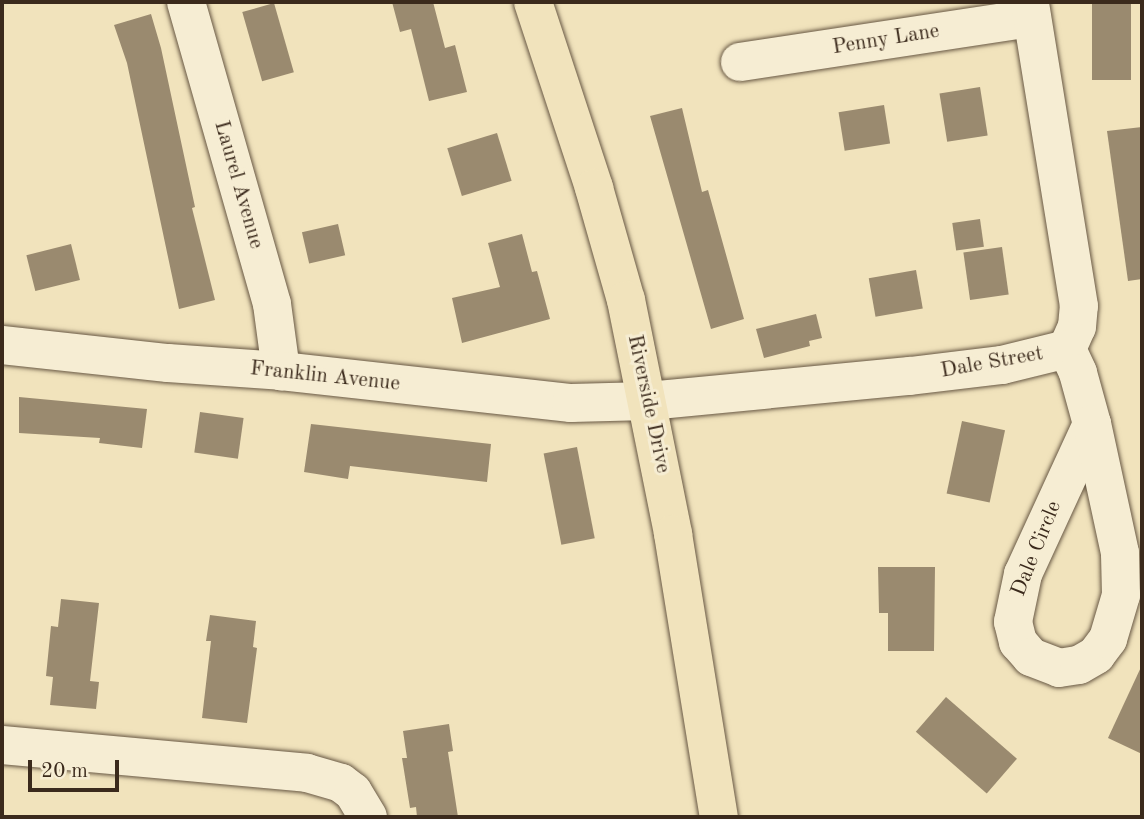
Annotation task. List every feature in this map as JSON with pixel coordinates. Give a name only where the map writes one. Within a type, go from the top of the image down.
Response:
[{"type":"main road","name":"Riverside Drive","points":[[533,2],[594,188],[626,300],[673,534],[719,817]]},
{"type":"street","name":"Laurel Avenue","points":[[186,2],[272,304],[281,371]]},
{"type":"street","name":"Dale Street","points":[[648,401],[1002,365],[1067,349],[1077,327],[1079,306],[1031,10]]},
{"type":"street","name":"Penny Lane","points":[[740,62],[1031,10]]},
{"type":"street","name":"Franklin Avenue","points":[[2,345],[168,363],[281,371],[570,403],[648,401]]},
{"type":"street","name":"Dale Circle","points":[[1067,349],[1078,373],[1092,424],[1120,553],[1121,595],[1108,639],[1096,655],[1079,666],[1059,668],[1040,663],[1024,650],[1015,632],[1013,611],[1035,545],[1092,424]]},
{"type":"street","points":[[2,745],[325,776],[353,792],[368,817]]},
{"type":"building","points":[[392,2],[433,2],[445,48],[455,45],[467,92],[429,101],[411,29],[400,32]]},
{"type":"building","points":[[1092,2],[1131,2],[1131,80],[1092,80]]},
{"type":"building","points":[[274,3],[294,72],[262,81],[242,12]]},
{"type":"building","points":[[151,14],[161,48],[195,207],[192,208],[215,300],[179,309],[127,63],[114,25]]},
{"type":"building","points":[[980,87],[988,135],[947,142],[940,93]]},
{"type":"building","points":[[884,105],[890,144],[845,151],[839,112]]},
{"type":"building","points":[[682,108],[702,192],[708,190],[744,319],[711,329],[650,116]]},
{"type":"building","points":[[1142,127],[1142,279],[1128,281],[1107,131]]},
{"type":"building","points":[[497,133],[512,181],[462,196],[447,148]]},
{"type":"building","points":[[980,219],[984,247],[956,251],[952,223]]},
{"type":"building","points":[[338,224],[345,255],[309,264],[302,232]]},
{"type":"building","points":[[522,234],[532,272],[537,271],[550,319],[462,343],[452,298],[500,287],[488,243]]},
{"type":"building","points":[[71,244],[80,280],[35,291],[26,255]]},
{"type":"building","points":[[1002,247],[1009,295],[970,300],[963,252]]},
{"type":"building","points":[[916,270],[923,308],[876,317],[869,278]]},
{"type":"building","points":[[816,314],[822,338],[809,341],[810,346],[764,358],[756,329]]},
{"type":"building","points":[[19,397],[147,409],[142,448],[99,443],[100,438],[19,433]]},
{"type":"building","points":[[200,412],[244,418],[238,459],[194,453]]},
{"type":"building","points":[[962,421],[1005,430],[990,503],[947,493]]},
{"type":"building","points":[[311,424],[491,444],[487,482],[350,466],[348,479],[304,472]]},
{"type":"building","points":[[577,447],[595,538],[561,545],[544,453]]},
{"type":"building","points":[[878,567],[935,567],[934,651],[888,651],[888,613],[879,613]]},
{"type":"building","points":[[61,599],[99,603],[90,681],[99,682],[96,709],[50,705],[53,677],[46,676],[51,626],[58,627]]},
{"type":"building","points":[[210,615],[256,621],[253,647],[257,648],[247,723],[202,718],[211,641],[206,641]]},
{"type":"building","points":[[1142,665],[1142,754],[1108,738]]},
{"type":"building","points":[[946,697],[1017,759],[987,793],[916,732]]},
{"type":"building","points":[[449,724],[453,751],[448,752],[458,817],[417,817],[416,807],[410,808],[402,758],[407,758],[403,731]]}]
